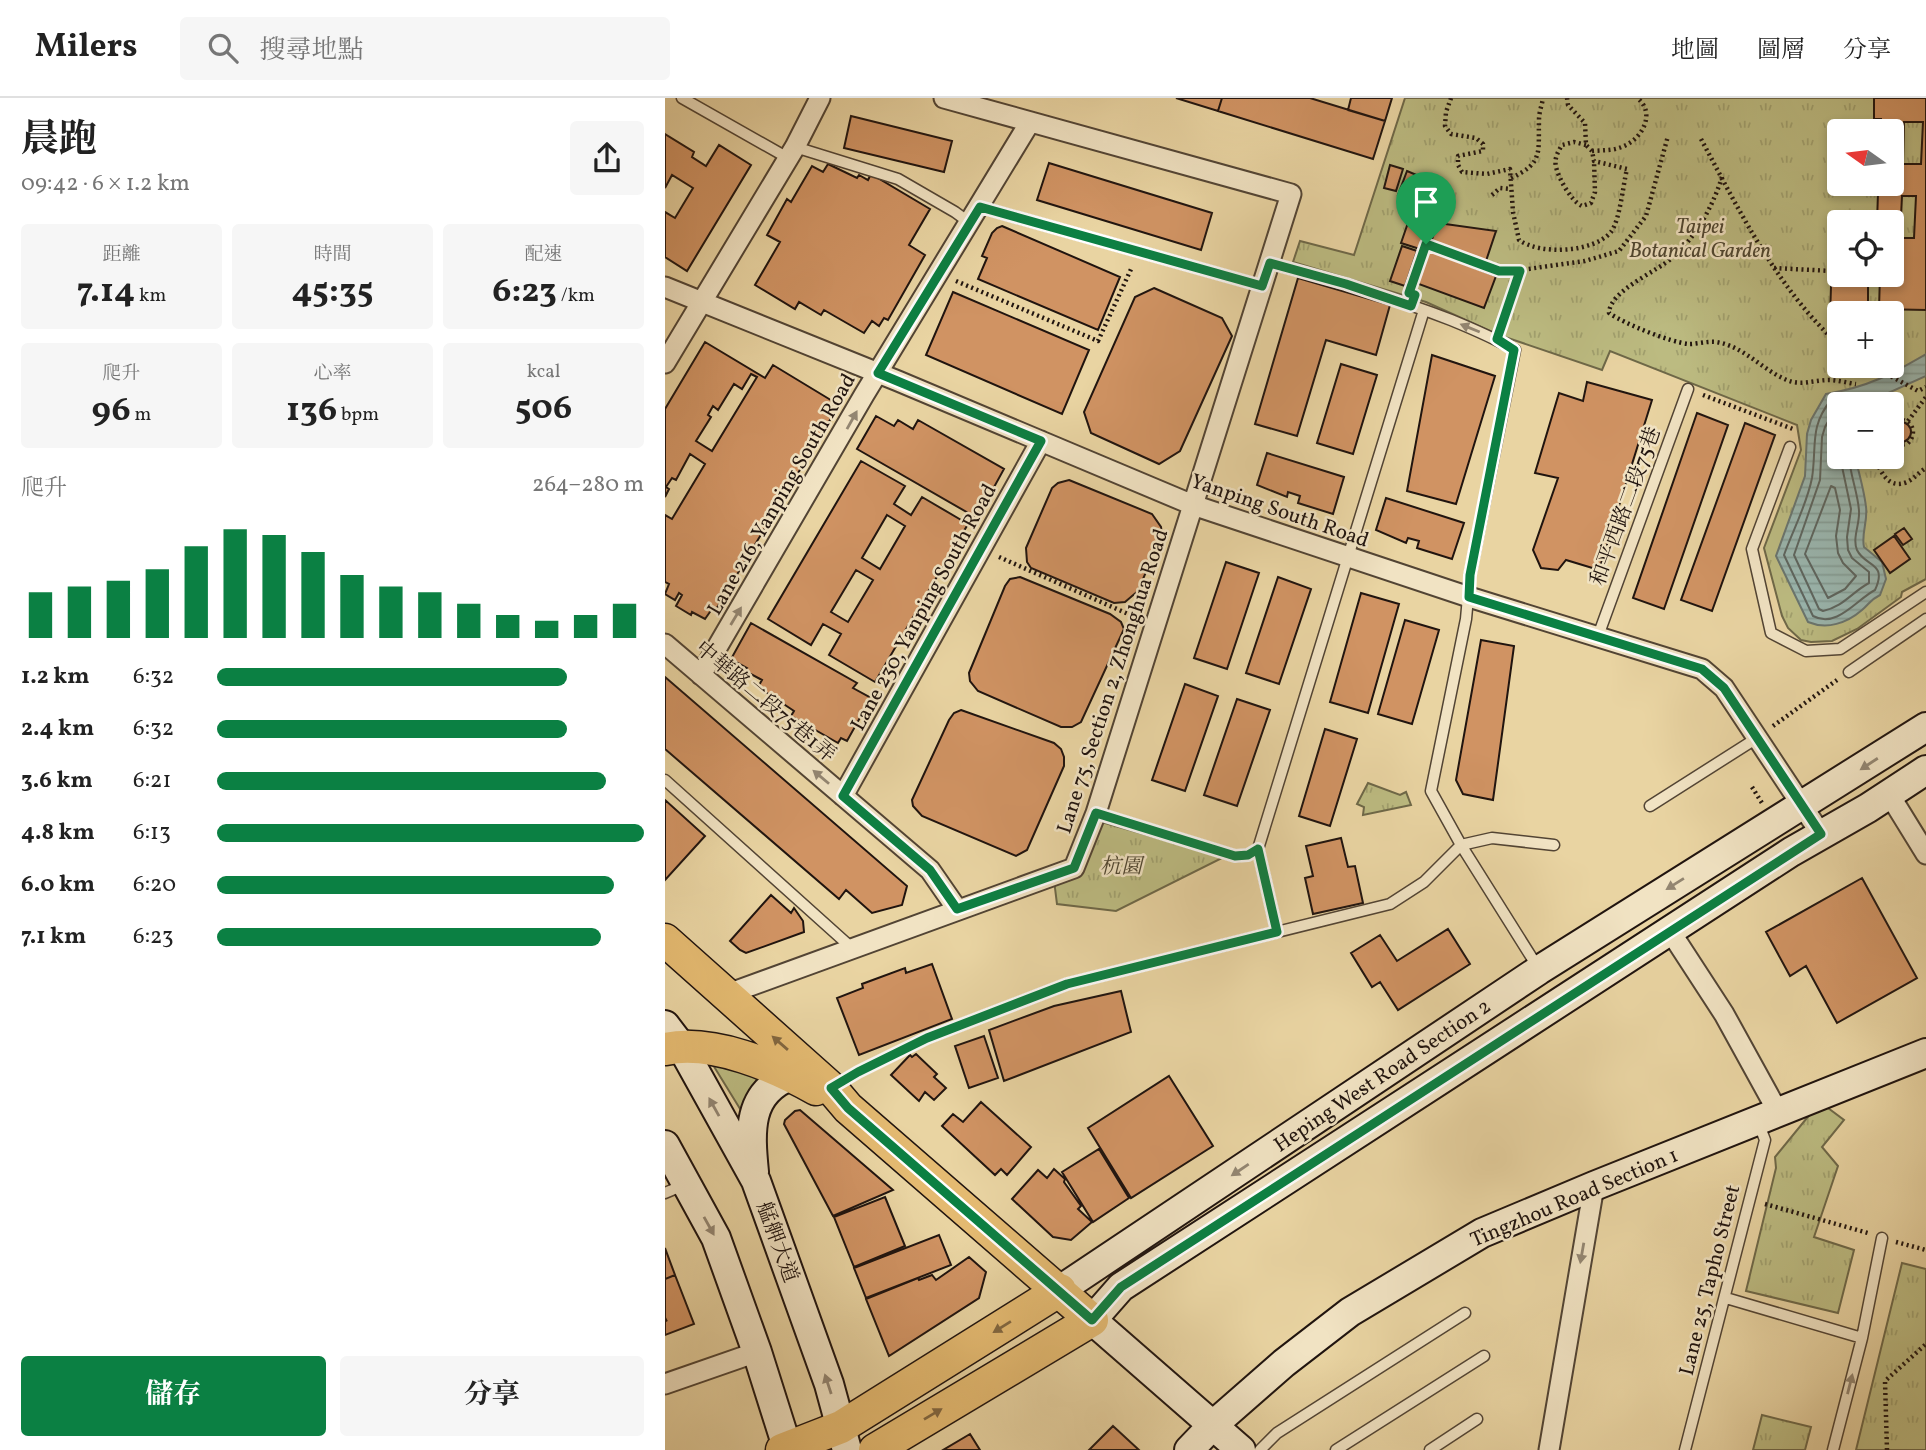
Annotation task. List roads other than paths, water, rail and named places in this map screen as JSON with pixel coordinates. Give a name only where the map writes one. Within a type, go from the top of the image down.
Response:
[{"type":"main road","name":"Heping West Road Section 2","points":[[786,1449],[844,1438],[1060,1290],[1539,970],[1926,727]]},
{"type":"main road","name":"Heping West Road Section 2","points":[[875,1450],[1092,1320],[1121,1287],[1821,834],[1926,770]]},
{"type":"main road","points":[[665,940],[840,1098],[1241,1450]]},
{"type":"main road","points":[[670,1040],[739,1055],[840,1098]]},
{"type":"main road","name":"艋舺大道","points":[[670,1040],[756,1181],[814,1341],[844,1438]]},
{"type":"main road","name":"Tingzhou Road Section 1","points":[[1189,1450],[1212,1426],[1284,1363],[1350,1312],[1482,1233],[1926,1053]]},
{"type":"main road","points":[[756,1181],[751,1140],[758,1103],[775,1082],[790,1076]]},
{"type":"main road","points":[[665,1144],[675,1189],[716,1238],[757,1352],[786,1449]]},
{"type":"street","points":[[665,363],[791,153],[820,98]]},
{"type":"street","points":[[944,98],[1030,122]]},
{"type":"street","name":"Lane 75, Section 2, Zhonghua Road","points":[[725,995],[1074,868],[1096,813],[1291,194],[1030,122]]},
{"type":"street","name":"Lane 216, Yanping South Road","points":[[701,675],[878,373],[1030,122]]},
{"type":"street","name":"Yanping South Road","points":[[665,287],[1193,505],[1469,597],[1702,669],[1724,688],[1821,834]]},
{"type":"street","name":"Lane 230, Yanping South Road","points":[[843,796],[1041,441]]},
{"type":"street","name":"中華路二段75巷1弄","points":[[665,644],[930,870],[957,909]]},
{"type":"street","points":[[1889,794],[1926,854]]},
{"type":"street","points":[[1670,931],[1724,1014],[1768,1116]]},
{"type":"street","points":[[1549,1450],[1594,1186]]},
{"type":"street","points":[[665,1384],[757,1352]]},
{"type":"lane","points":[[682,98],[791,153],[898,179],[955,212],[1140,250],[1262,286]]},
{"type":"lane","points":[[1270,263],[1424,310],[1497,339],[1514,350],[1431,791],[1461,845],[1539,970]]},
{"type":"lane","points":[[1277,932],[1258,849],[1424,310]]},
{"type":"lane","name":"和平西路二段75巷","points":[[1598,636],[1688,389]]},
{"type":"lane","points":[[1790,447],[1752,549],[1771,633],[1806,651],[1840,649],[1926,592]]},
{"type":"lane","points":[[1849,672],[1926,619]]},
{"type":"lane","points":[[1650,806],[1757,738]]},
{"type":"lane","points":[[665,780],[853,950]]},
{"type":"lane","points":[[1096,813],[1235,856],[1248,855],[1258,849]]},
{"type":"lane","points":[[840,1098],[858,1072],[927,1038],[1067,984],[1390,904],[1424,882],[1461,845],[1492,838],[1553,845]]},
{"type":"lane","name":"Lane 25, Tapho Street","points":[[1685,1450],[1726,1297],[1765,1140],[1768,1116]]},
{"type":"lane","points":[[1833,1450],[1862,1338],[1882,1238]]},
{"type":"lane","points":[[1726,1297],[1862,1338]]},
{"type":"lane","points":[[1259,1450],[1277,1433],[1465,1313]]},
{"type":"lane","points":[[1336,1450],[1484,1356]]},
{"type":"lane","points":[[1430,1450],[1477,1419]]},
{"type":"water","points":[[1926,354],[1926,376],[1891,392],[1835,392],[1880,378],[1904,378],[1904,366]]},
{"type":"water","points":[[1826,394],[1827,469],[1858,469],[1866,507],[1864,547],[1882,562],[1886,579],[1880,595],[1862,610],[1836,624],[1822,625],[1808,622],[1776,556],[1805,476],[1807,434],[1811,420]]},
{"type":"park label","name":"Taipei Botanical Garden","points":[[1700,238]]},
{"type":"park label","name":"杭園","points":[[1121,866]]}]
